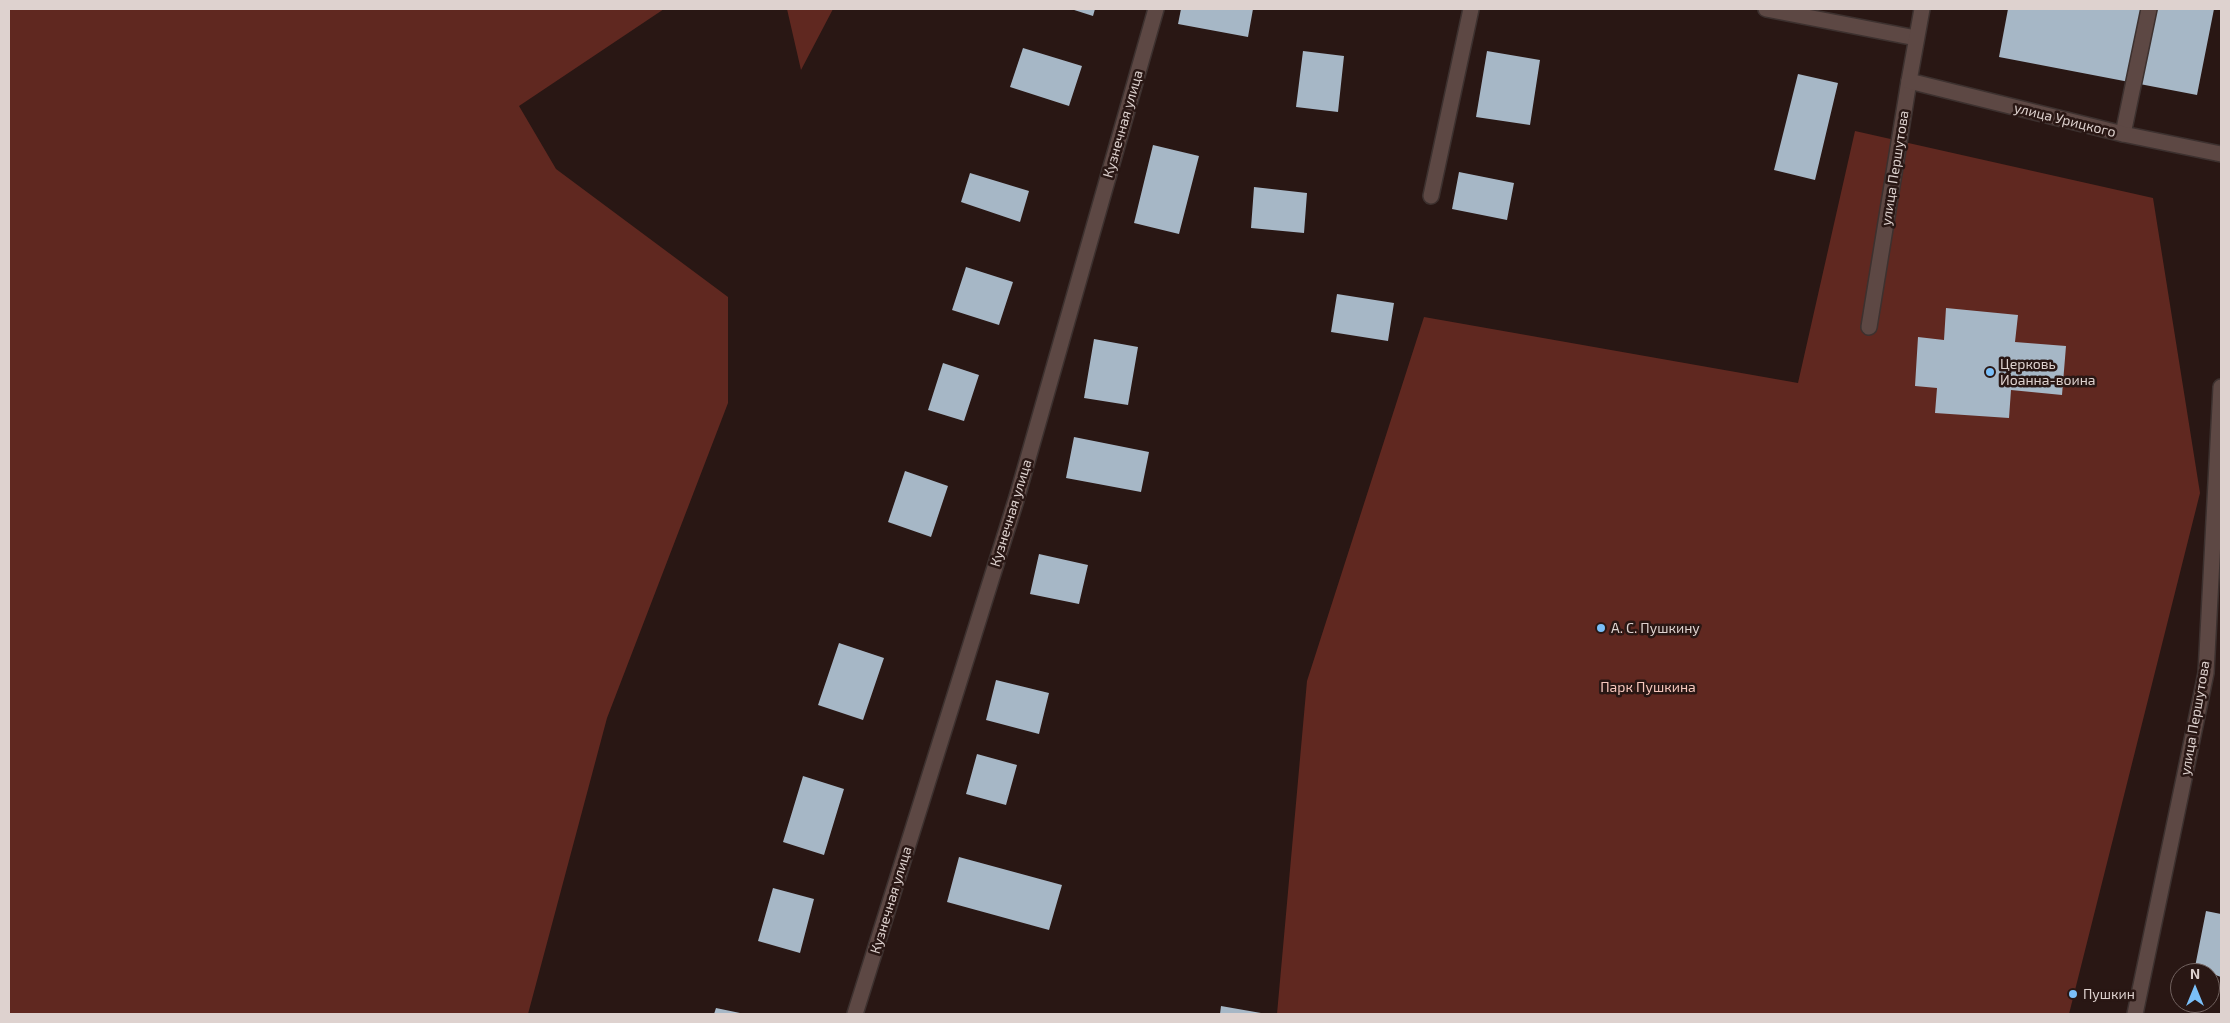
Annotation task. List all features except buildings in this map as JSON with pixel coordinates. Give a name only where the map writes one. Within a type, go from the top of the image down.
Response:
[{"type":"street","name":"Кузнечная улица","points":[[855,1014],[1017,497],[1156,9]]},
{"type":"street","points":[[1430,196],[1471,9]]},
{"type":"street","points":[[1766,9],[1916,38]]},
{"type":"street","name":"улица Першутова","points":[[1869,327],[1922,9]]},
{"type":"street","points":[[2123,134],[2149,9]]},
{"type":"street","name":"улица Урицкого","points":[[1909,81],[2123,134],[2221,154]]},
{"type":"street","name":"улица Першутова","points":[[2135,1014],[2206,673],[2221,387]]},
{"type":"green space","points":[[9,9],[664,9],[519,106],[556,169],[728,297],[728,403],[607,718],[528,1014],[9,1014]]},
{"type":"green space","points":[[787,9],[833,9],[801,70]]},
{"type":"green space","name":"Парк Пушкина","points":[[1855,131],[2153,198],[2200,493],[2069,1014],[1277,1014],[1307,681],[1424,317],[1798,383]]},
{"type":"place","name":"Церковь Иоанна-воина","points":[[1990,372]]},
{"type":"place","name":"А. С. Пушкину","points":[[1601,628]]},
{"type":"place","name":"Пушкин","points":[[2073,994]]}]
